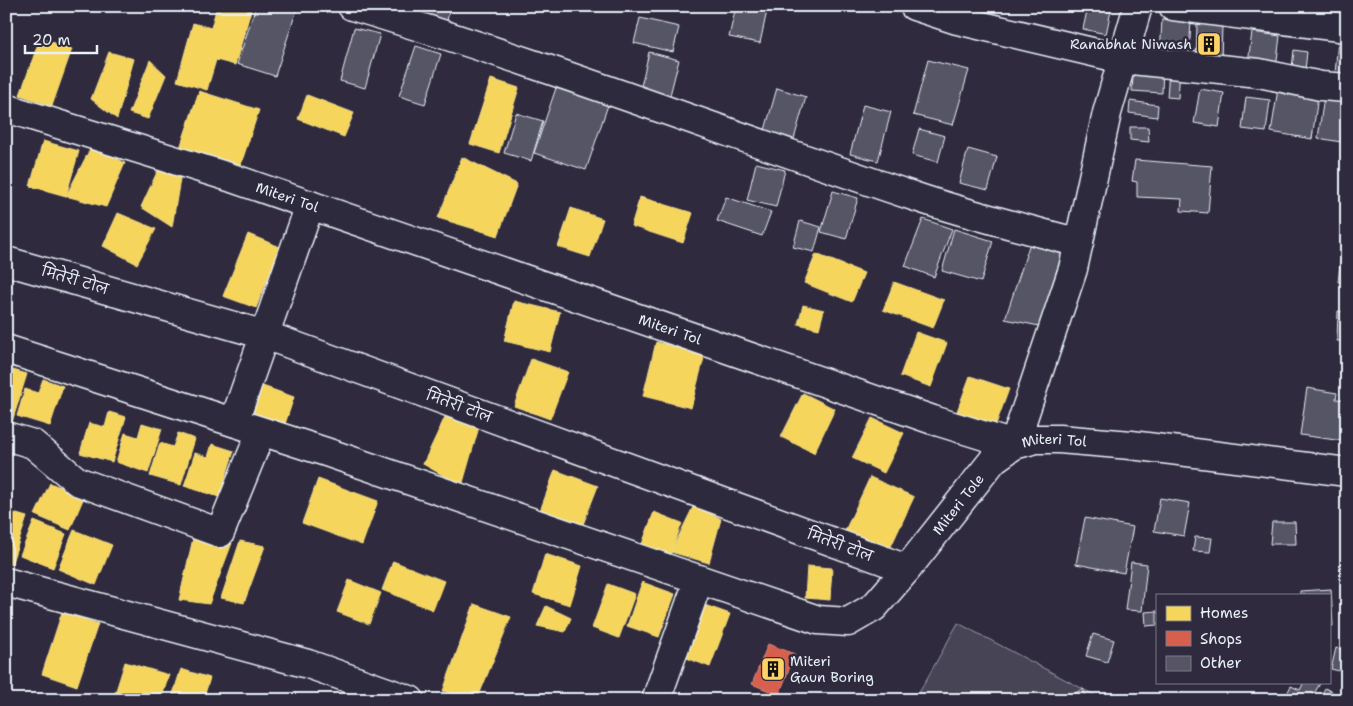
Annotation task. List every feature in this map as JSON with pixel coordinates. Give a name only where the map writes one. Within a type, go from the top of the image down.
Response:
[{"type":"street","points":[[352,6],[450,36],[594,84],[918,198],[1078,244]]},
{"type":"street","points":[[914,6],[957,20],[1122,59],[1260,73],[1321,86],[1347,88]]},
{"type":"street","points":[[1014,445],[1073,269],[1107,112],[1138,6]]},
{"type":"street","points":[[1173,6],[1347,28]]},
{"type":"street","name":"Miteri Tol","points":[[6,108],[222,175],[933,420],[1014,445],[1036,438],[1059,438],[1347,472]]},
{"type":"street","points":[[234,422],[310,205]]},
{"type":"street","name":"मितेरी टोल","points":[[6,261],[265,335],[907,569]]},
{"type":"street","points":[[6,349],[335,455],[699,580],[656,700]]},
{"type":"street","points":[[6,436],[33,444],[77,481],[220,534],[261,432]]},
{"type":"street","name":"Miteri Tole","points":[[699,580],[818,620],[848,622],[874,607],[907,569],[994,459],[1014,445]]},
{"type":"street","points":[[6,582],[308,664],[410,700]]},
{"type":"path","points":[[1342,568],[1347,568]]},
{"type":"shaded area","points":[[958,623],[1083,689],[1104,700],[915,700]]},
{"type":"building: Homes","points":[[217,6],[252,7],[235,65],[216,60],[207,90],[177,81],[193,23],[211,28]]},
{"type":"building: Homes","points":[[40,38],[72,49],[52,106],[20,95]]},
{"type":"building: Homes","points":[[109,52],[134,59],[117,119],[91,99]]},
{"type":"building: Homes","points":[[150,60],[166,75],[148,119],[129,113]]},
{"type":"building: Homes","points":[[491,79],[519,88],[499,153],[470,144]]},
{"type":"building: Homes","points":[[199,91],[259,110],[240,167],[180,148]]},
{"type":"building: Homes","points":[[307,95],[354,113],[344,137],[298,119]]},
{"type":"building: Homes","points":[[43,141],[79,151],[66,196],[30,186]]},
{"type":"building: Homes","points":[[92,145],[125,163],[106,207],[66,196]]},
{"type":"building: Homes","points":[[462,157],[517,184],[498,236],[438,218]]},
{"type":"building: Homes","points":[[6,167],[11,167],[6,179]]},
{"type":"building: Homes","points":[[158,170],[181,173],[172,227],[141,207]]},
{"type":"building: Homes","points":[[640,197],[693,213],[683,243],[631,226]]},
{"type":"building: Homes","points":[[571,208],[603,219],[590,257],[558,247]]},
{"type":"building: Homes","points":[[118,213],[156,229],[137,264],[103,246]]},
{"type":"building: Homes","points":[[248,234],[280,247],[256,308],[223,296]]},
{"type":"building: Homes","points":[[816,254],[864,273],[852,302],[804,283]]},
{"type":"building: Homes","points":[[894,282],[944,300],[933,328],[883,310]]},
{"type":"building: Homes","points":[[514,301],[560,312],[550,352],[504,341]]},
{"type":"building: Homes","points":[[803,305],[824,310],[819,329],[798,324]]},
{"type":"building: Homes","points":[[916,332],[947,343],[931,387],[900,376]]},
{"type":"building: Homes","points":[[656,342],[705,354],[691,408],[643,396]]},
{"type":"building: Homes","points":[[531,359],[568,372],[550,419],[514,406]]},
{"type":"building: Homes","points":[[6,368],[27,374],[12,422],[6,420]]},
{"type":"building: Homes","points":[[970,376],[1009,389],[995,427],[956,414]]},
{"type":"building: Homes","points":[[43,379],[63,386],[50,426],[17,416],[25,389],[38,393]]},
{"type":"building: Homes","points":[[254,383],[294,397],[284,427],[243,413]]},
{"type":"building: Homes","points":[[803,393],[835,409],[814,453],[781,437]]},
{"type":"building: Homes","points":[[109,412],[126,417],[112,462],[80,453],[89,423],[105,427]]},
{"type":"building: Homes","points":[[445,417],[479,427],[462,486],[423,464]]},
{"type":"building: Homes","points":[[872,418],[904,433],[884,473],[852,458]]},
{"type":"building: Homes","points":[[142,423],[162,429],[148,473],[116,462],[125,433],[138,437]]},
{"type":"building: Homes","points":[[178,433],[195,439],[181,485],[150,476],[160,443],[173,447]]},
{"type":"building: Homes","points":[[212,444],[234,451],[219,497],[184,486],[195,453],[208,457]]},
{"type":"building: Homes","points":[[555,470],[598,486],[582,527],[540,511]]},
{"type":"building: Homes","points":[[870,477],[914,497],[887,555],[843,535]]},
{"type":"building: Homes","points":[[318,479],[378,501],[362,545],[302,523]]},
{"type":"building: Homes","points":[[50,483],[84,497],[70,530],[35,515]]},
{"type":"building: Homes","points":[[694,505],[721,519],[709,563],[671,552]]},
{"type":"building: Homes","points":[[6,511],[27,517],[11,565],[6,563]]},
{"type":"building: Homes","points":[[654,512],[682,523],[667,563],[639,552]]},
{"type":"building: Homes","points":[[34,521],[66,534],[53,568],[20,555]]},
{"type":"building: Homes","points":[[196,525],[232,543],[209,604],[179,600]]},
{"type":"building: Homes","points":[[74,530],[112,545],[96,585],[58,569]]},
{"type":"building: Homes","points":[[240,541],[265,546],[244,603],[221,598]]},
{"type":"building: Homes","points":[[545,554],[582,566],[570,605],[533,594]]},
{"type":"building: Homes","points":[[393,561],[444,581],[433,610],[382,590]]},
{"type":"building: Homes","points":[[807,566],[832,568],[830,600],[805,598]]},
{"type":"building: Homes","points":[[349,580],[381,593],[369,624],[337,612]]},
{"type":"building: Homes","points":[[642,582],[675,594],[659,637],[627,626]]},
{"type":"building: Homes","points":[[608,584],[635,594],[619,638],[592,628]]},
{"type":"building: Homes","points":[[699,603],[730,614],[710,667],[679,655]]},
{"type":"building: Homes","points":[[474,604],[511,617],[477,700],[471,700],[443,691]]},
{"type":"building: Homes","points":[[546,606],[571,618],[565,632],[537,626]]},
{"type":"building: Homes","points":[[62,612],[98,624],[77,686],[42,674]]},
{"type":"building: Homes","points":[[125,662],[169,675],[161,700],[113,700]]},
{"type":"building: Homes","points":[[181,669],[210,678],[203,700],[171,700]]},
{"type":"building: Shops","name":"Miteri Gaun Boring","points":[[768,644],[795,654],[779,695],[752,684]]},
{"type":"building: Other","points":[[256,6],[289,6],[297,9],[275,76],[237,64]]},
{"type":"building: Other","points":[[419,6],[450,6],[445,31],[415,24]]},
{"type":"building: Other","points":[[736,6],[768,6],[760,43],[729,37]]},
{"type":"building: Other","points":[[1088,6],[1112,6],[1106,34],[1083,29]]},
{"type":"building: Other","points":[[1333,6],[1347,6],[1347,22],[1332,20]]},
{"type":"building: Other","points":[[640,18],[679,27],[673,52],[634,43]]},
{"type":"building: Other","points":[[1162,19],[1191,20],[1189,58],[1160,56]]},
{"type":"building: Other","name":"Ranabhat Niwash","points":[[1197,23],[1222,24],[1221,65],[1196,64]]},
{"type":"building: Other","points":[[354,28],[380,34],[365,88],[340,81]]},
{"type":"building: Other","points":[[1252,32],[1280,36],[1276,68],[1248,63]]},
{"type":"building: Other","points":[[1338,40],[1347,41],[1347,75],[1335,74]]},
{"type":"building: Other","points":[[416,46],[441,54],[425,104],[399,96]]},
{"type":"building: Other","points":[[1294,50],[1307,52],[1304,79],[1291,77]]},
{"type":"building: Other","points":[[649,52],[679,60],[668,103],[639,95]]},
{"type":"building: Other","points":[[928,60],[969,70],[953,125],[913,115]]},
{"type":"building: Other","points":[[1134,63],[1163,66],[1162,93],[1132,91]]},
{"type":"building: Other","points":[[1169,70],[1180,70],[1178,98],[1167,97]]},
{"type":"building: Other","points":[[1279,83],[1319,89],[1312,139],[1271,132]]},
{"type":"building: Other","points":[[556,88],[608,105],[586,170],[534,153]]},
{"type":"building: Other","points":[[777,88],[806,97],[794,139],[765,130]]},
{"type":"building: Other","points":[[1200,89],[1224,93],[1219,127],[1194,123]]},
{"type":"building: Other","points":[[1246,97],[1270,100],[1266,132],[1242,129]]},
{"type":"building: Other","points":[[1324,97],[1347,100],[1341,142],[1318,138]]},
{"type":"building: Other","points":[[1130,101],[1158,105],[1157,117],[1129,113]]},
{"type":"building: Other","points":[[863,105],[891,112],[878,161],[850,154]]},
{"type":"building: Other","points":[[516,113],[543,121],[531,161],[504,153]]},
{"type":"building: Other","points":[[1130,127],[1148,127],[1149,142],[1130,140]]},
{"type":"building: Other","points":[[919,129],[945,136],[938,162],[912,155]]},
{"type":"building: Other","points":[[968,149],[997,157],[988,190],[959,183]]},
{"type":"building: Other","points":[[1135,160],[1212,166],[1208,213],[1181,211],[1182,199],[1137,197],[1137,182],[1132,181]]},
{"type":"building: Other","points":[[756,163],[785,170],[776,207],[747,200]]},
{"type":"building: Other","points":[[833,191],[858,198],[846,239],[821,232]]},
{"type":"building: Other","points":[[726,197],[771,212],[762,236],[717,221]]},
{"type":"building: Other","points":[[923,219],[952,229],[934,277],[905,266]]},
{"type":"building: Other","points":[[800,221],[821,227],[814,252],[793,247]]},
{"type":"building: Other","points":[[954,229],[993,241],[981,282],[942,271]]},
{"type":"building: Other","points":[[1030,243],[1062,254],[1039,326],[1005,319]]},
{"type":"building: Other","points":[[1341,256],[1347,256],[1347,283],[1338,282]]},
{"type":"building: Other","points":[[1338,311],[1347,312],[1347,341],[1337,341]]},
{"type":"building: Other","points":[[1307,388],[1337,393],[1336,399],[1347,400],[1347,432],[1345,431],[1343,441],[1300,435]]},
{"type":"building: Other","points":[[1160,498],[1190,503],[1184,536],[1154,531]]},
{"type":"building: Other","points":[[1085,518],[1133,527],[1124,573],[1076,564]]},
{"type":"building: Other","points":[[1272,522],[1295,522],[1296,544],[1270,544]]},
{"type":"building: Other","points":[[1195,537],[1212,538],[1210,552],[1193,551]]},
{"type":"building: Other","points":[[1131,562],[1147,564],[1142,611],[1125,610]]},
{"type":"building: Other","points":[[1331,589],[1333,626],[1330,626],[1330,594],[1300,594],[1300,591]]},
{"type":"building: Other","points":[[1156,611],[1156,625],[1146,626],[1145,612]]},
{"type":"building: Other","points":[[1093,634],[1114,640],[1107,662],[1086,656]]},
{"type":"building: Other","points":[[1336,648],[1347,651],[1347,673],[1331,669]]},
{"type":"building: Other","points":[[1303,684],[1320,684],[1310,700],[1284,699],[1291,686],[1300,690]]},
{"type":"building: Other","points":[[1325,688],[1339,696],[1336,700],[1319,700]]},
{"type":"building: Other","points":[[1083,689],[1088,700],[1062,700]]},
{"type":"building: Other","points":[[1343,691],[1347,693],[1347,700],[1339,700]]},
{"type":"place","name":"Ranabhat Niwash","points":[[1209,44]]},
{"type":"place","name":"Miteri Gaun Boring","points":[[773,669]]}]
